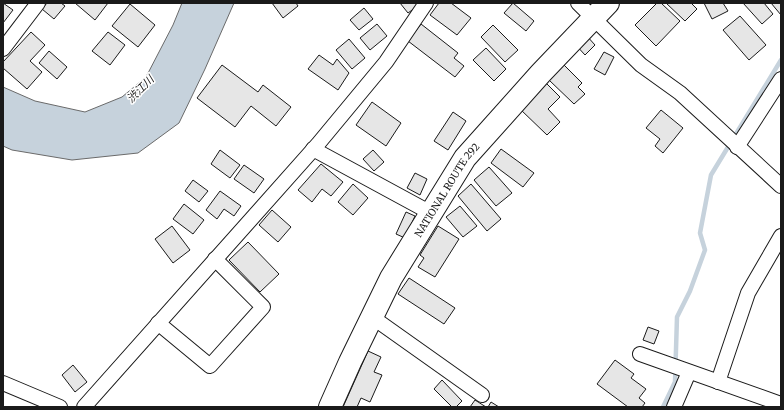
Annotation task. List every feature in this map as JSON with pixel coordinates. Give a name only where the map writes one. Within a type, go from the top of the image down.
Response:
[{"type":"highway","name":"NATIONAL ROUTE 292","points":[[330,407],[391,278],[465,158],[585,11],[608,3]]},
{"type":"street","points":[[3,49],[38,3]]},
{"type":"street","points":[[84,407],[313,149],[386,62],[426,3]]},
{"type":"street","points":[[585,11],[641,65],[680,92],[737,147],[781,186]]},
{"type":"street","points":[[737,147],[781,79]]},
{"type":"street","points":[[313,149],[431,213]]},
{"type":"street","points":[[718,382],[748,293],[781,236]]},
{"type":"street","points":[[158,323],[210,366],[262,307],[215,259]]},
{"type":"street","points":[[372,317],[482,395]]},
{"type":"street","points":[[640,354],[718,382],[759,402],[781,404]]},
{"type":"street","points":[[674,407],[689,372]]},
{"type":"street","points":[[3,383],[60,407]]},
{"type":"water","name":"渋江川","points":[[182,3],[234,3],[179,123],[138,153],[72,160],[12,150],[3,146],[3,87],[35,101],[85,112],[122,97],[146,77],[173,25]]},
{"type":"building","points":[[3,3],[13,10],[3,23]]},
{"type":"building","points":[[47,3],[61,3],[65,6],[54,19],[42,9]]},
{"type":"building","points":[[75,3],[108,3],[95,20]]},
{"type":"building","points":[[272,3],[296,3],[298,6],[283,18]]},
{"type":"building","points":[[400,3],[417,3],[419,5],[408,13]]},
{"type":"building","points":[[439,3],[451,3],[471,18],[457,35],[430,15]]},
{"type":"building","points":[[513,3],[534,21],[526,31],[504,13]]},
{"type":"building","points":[[657,3],[661,3],[680,21],[656,46],[635,25]]},
{"type":"building","points":[[666,3],[691,3],[697,9],[685,21]]},
{"type":"building","points":[[704,3],[723,3],[728,11],[712,19]]},
{"type":"building","points":[[743,3],[764,3],[773,14],[762,24]]},
{"type":"building","points":[[771,3],[781,3],[781,15]]},
{"type":"building","points":[[130,4],[155,25],[138,47],[112,26]]},
{"type":"building","points":[[364,8],[373,19],[359,30],[350,20]]},
{"type":"building","points":[[740,16],[766,45],[749,60],[723,30]]},
{"type":"building","points":[[377,24],[387,36],[370,50],[360,38]]},
{"type":"building","points":[[421,24],[458,53],[454,58],[464,66],[455,77],[408,41]]},
{"type":"building","points":[[493,25],[518,50],[505,62],[481,37]]},
{"type":"building","points":[[31,32],[45,45],[30,61],[42,72],[27,89],[3,68],[3,62]]},
{"type":"building","points":[[108,32],[125,45],[110,65],[92,51]]},
{"type":"building","points":[[586,35],[595,45],[585,55],[575,44]]},
{"type":"building","points":[[349,39],[365,58],[352,69],[336,50]]},
{"type":"building","points":[[486,48],[506,69],[494,81],[473,60]]},
{"type":"building","points":[[49,51],[67,67],[57,79],[39,63]]},
{"type":"building","points":[[604,52],[614,57],[605,75],[594,69]]},
{"type":"building","points":[[319,55],[333,65],[337,59],[349,73],[338,90],[308,69]]},
{"type":"building","points":[[222,65],[258,92],[263,85],[291,107],[276,126],[251,106],[235,127],[197,98]]},
{"type":"building","points":[[564,65],[582,83],[578,87],[585,94],[574,104],[549,80]]},
{"type":"building","points":[[546,83],[560,97],[548,109],[560,122],[547,135],[520,109]]},
{"type":"building","points":[[372,102],[401,123],[386,146],[356,125]]},
{"type":"building","points":[[661,110],[683,128],[663,153],[655,146],[660,139],[646,128]]},
{"type":"building","points":[[453,112],[466,121],[448,150],[434,141]]},
{"type":"building","points":[[501,149],[534,173],[523,187],[491,163]]},
{"type":"building","points":[[220,150],[240,165],[230,178],[211,164]]},
{"type":"building","points":[[373,150],[384,162],[374,171],[363,159]]},
{"type":"building","points":[[321,164],[343,182],[331,196],[322,189],[312,202],[298,190]]},
{"type":"building","points":[[244,165],[264,179],[254,193],[234,179]]},
{"type":"building","points":[[489,167],[512,193],[496,206],[474,180]]},
{"type":"building","points":[[415,173],[427,179],[420,195],[407,188]]},
{"type":"building","points":[[193,180],[208,191],[199,202],[185,191]]},
{"type":"building","points":[[353,184],[368,198],[353,215],[338,202]]},
{"type":"building","points":[[471,184],[501,219],[487,231],[458,196]]},
{"type":"building","points":[[220,191],[241,206],[234,216],[224,209],[217,219],[206,210]]},
{"type":"building","points":[[184,204],[204,220],[193,234],[173,219]]},
{"type":"building","points":[[460,206],[477,226],[463,237],[446,217]]},
{"type":"building","points":[[272,210],[291,227],[278,242],[259,225]]},
{"type":"building","points":[[406,212],[415,216],[405,238],[396,234]]},
{"type":"building","points":[[172,226],[190,250],[173,263],[155,239]]},
{"type":"building","points":[[438,226],[459,239],[435,277],[418,267],[424,258],[420,255]]},
{"type":"building","points":[[248,242],[279,274],[260,292],[229,260]]},
{"type":"building","points":[[409,278],[455,308],[444,324],[398,294]]},
{"type":"building","points":[[648,327],[659,331],[654,344],[643,340]]},
{"type":"building","points":[[368,351],[381,357],[374,372],[382,375],[370,402],[361,398],[357,407],[343,407]]},
{"type":"building","points":[[615,360],[634,374],[631,378],[646,389],[639,398],[645,403],[642,407],[628,407],[597,384]]},
{"type":"building","points":[[73,365],[87,382],[75,392],[62,375]]},
{"type":"building","points":[[442,380],[462,401],[456,407],[452,407],[434,389]]},
{"type":"building","points":[[475,400],[486,407],[470,407]]},
{"type":"building","points":[[491,402],[499,407],[488,407]]},
{"type":"waterway","points":[[663,407],[675,382],[677,317],[690,291],[705,250],[700,233],[711,175],[781,60]]}]
